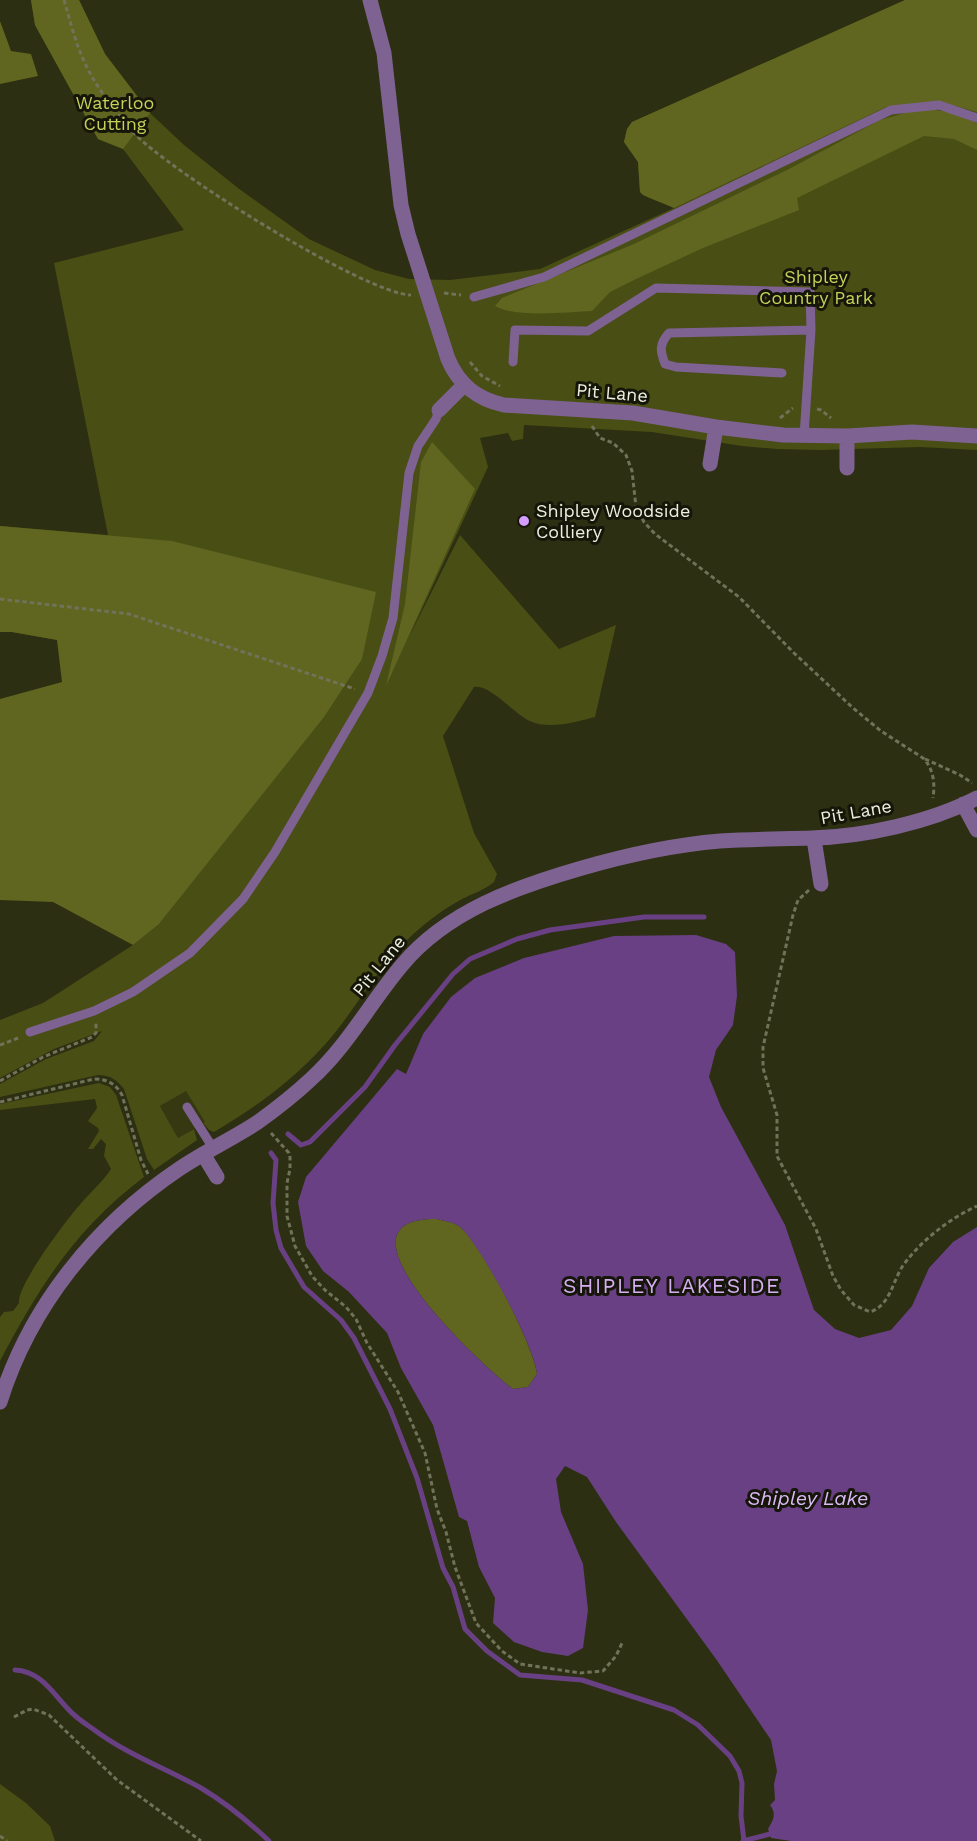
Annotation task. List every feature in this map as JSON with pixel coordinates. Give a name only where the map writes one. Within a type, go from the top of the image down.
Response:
[{"type":"street","name":"Pit Lane","points":[[370,0],[384,53],[401,204],[448,359],[455,375],[464,385],[484,399],[504,405],[633,413],[716,427],[804,436],[912,432],[977,436]]},
{"type":"street","points":[[439,410],[464,385]]},
{"type":"street","points":[[710,464],[716,427]]},
{"type":"street","points":[[847,436],[847,468]]},
{"type":"street","name":"Pit Lane","points":[[0,1402],[3,1385],[41,1312],[74,1264],[105,1230],[156,1186],[208,1151],[259,1121],[289,1098],[326,1064],[402,965],[448,923],[478,906],[522,887],[637,854],[716,842],[814,838],[873,831],[933,815],[970,801]]},
{"type":"street","points":[[970,801],[977,830]]},
{"type":"street","points":[[814,838],[821,884]]},
{"type":"street","points":[[208,1151],[217,1177]]},
{"type":"lane","points":[[474,297],[544,277],[891,110],[939,105],[977,118]]},
{"type":"lane","points":[[513,362],[515,330],[588,331],[656,288],[810,292],[811,330],[804,436]]},
{"type":"lane","points":[[782,373],[676,367],[665,364],[660,352],[662,340],[669,333],[811,330]]},
{"type":"lane","points":[[30,1032],[94,1011],[133,992],[190,953],[243,899],[286,834],[368,693],[382,656],[393,618],[409,473],[418,446],[436,419],[439,410]]},
{"type":"lane","points":[[187,1107],[208,1151]]},
{"type":"path","points":[[64,0],[84,61],[100,88],[135,135],[204,187],[336,266],[374,285],[402,294],[427,295],[443,292],[474,297]]},
{"type":"path","points":[[589,411],[596,434],[626,455],[632,471],[636,507],[644,522],[655,534],[740,597],[794,653],[861,715],[923,758],[960,775],[977,788]]},
{"type":"path","points":[[0,598],[129,614],[368,693]]},
{"type":"path","points":[[923,758],[931,770],[934,784],[933,815]]},
{"type":"path","points":[[821,884],[802,895],[795,907],[765,1030],[763,1061],[777,1115],[777,1156],[816,1229],[837,1284],[849,1301],[857,1307],[870,1312],[878,1309],[887,1298],[901,1269],[917,1250],[953,1218],[977,1206]]},
{"type":"path","points":[[0,1081],[44,1057],[92,1037],[97,1031],[94,1011]]},
{"type":"path","points":[[0,1045],[30,1032]]},
{"type":"path","points":[[0,1102],[94,1079],[111,1083],[122,1095],[141,1160],[156,1186]]},
{"type":"path","points":[[259,1121],[289,1153],[287,1216],[291,1236],[301,1260],[319,1284],[346,1307],[356,1319],[367,1343],[398,1392],[420,1440],[452,1560],[476,1623],[502,1651],[520,1664],[580,1673],[603,1671],[616,1656],[623,1641]]},
{"type":"path","points":[[14,1717],[27,1710],[42,1711],[50,1715],[117,1780],[201,1841]]},
{"type":"path","points":[[0,1836],[7,1841]]},
{"type":"shaded area","points":[[186,1090],[205,1122],[178,1138],[160,1106]]},
{"type":"green space","name":"Shipley Country Park","points":[[31,0],[79,0],[105,54],[150,113],[184,145],[238,188],[309,239],[375,270],[409,279],[450,280],[540,269],[674,208],[640,192],[638,162],[624,142],[627,129],[632,122],[905,0],[977,0],[977,450],[920,447],[777,449],[652,432],[524,425],[523,439],[512,441],[508,433],[480,438],[488,467],[409,637],[460,535],[559,649],[616,625],[595,717],[563,724],[537,724],[487,690],[474,687],[443,736],[474,833],[497,874],[494,882],[446,909],[410,937],[385,964],[343,1023],[321,1049],[293,1076],[247,1111],[214,1132],[203,1123],[205,1122],[186,1091],[160,1106],[178,1138],[194,1129],[197,1140],[154,1170],[147,1159],[124,1089],[110,1077],[98,1075],[0,1097],[0,1084],[46,1059],[94,1041],[102,1031],[54,1049],[0,1078],[0,1020],[43,1003],[133,945],[158,925],[58,640],[0,632],[0,526],[108,535],[54,263],[184,230],[123,149],[98,139],[35,25]]},
{"type":"green space","name":"Waterloo Cutting","points":[[31,0],[79,0],[105,54],[150,113],[123,149],[98,139],[35,25]]},
{"type":"green space","points":[[905,0],[977,0],[977,112],[941,102],[886,107],[674,208],[640,192],[638,162],[624,142],[627,129],[632,122]]},
{"type":"green space","points":[[0,21],[11,51],[31,54],[38,76],[0,84]]},
{"type":"green space","points":[[928,109],[949,112],[977,123],[977,150],[954,139],[924,136],[797,198],[799,210],[703,248],[610,292],[592,311],[528,313],[504,310],[495,306],[502,298],[634,244],[789,169],[880,120]]},
{"type":"green space","points":[[432,442],[475,489],[386,686],[405,604],[421,462]]},
{"type":"green space","points":[[0,526],[172,541],[376,592],[362,659],[324,717],[158,925],[133,945],[53,902],[0,900],[0,699],[62,682],[57,640],[0,632]]},
{"type":"green space","points":[[99,1083],[110,1087],[116,1095],[144,1177],[98,1217],[61,1260],[29,1308],[0,1361],[0,1317],[4,1312],[13,1311],[19,1303],[25,1283],[42,1255],[71,1215],[111,1169],[104,1156],[106,1144],[101,1139],[93,1149],[88,1149],[99,1131],[88,1121],[97,1108],[95,1099],[0,1110],[0,1104]]},
{"type":"green space","points":[[437,1219],[459,1226],[469,1236],[493,1273],[517,1319],[534,1360],[537,1374],[528,1387],[513,1389],[473,1354],[421,1296],[403,1267],[396,1242],[406,1225]]},
{"type":"green space","points":[[0,1784],[26,1803],[50,1826],[55,1841],[0,1841]]},
{"type":"water","name":"Shipley Lake","points":[[696,935],[726,944],[735,952],[737,996],[733,1025],[716,1050],[709,1077],[721,1107],[785,1225],[814,1310],[835,1329],[859,1338],[891,1330],[912,1306],[929,1268],[953,1242],[977,1227],[977,1841],[791,1841],[771,1838],[768,1829],[774,1814],[770,1805],[775,1800],[774,1784],[777,1771],[771,1740],[716,1659],[616,1522],[587,1477],[565,1466],[556,1479],[561,1512],[583,1564],[588,1610],[583,1648],[568,1656],[542,1652],[514,1642],[493,1623],[495,1598],[479,1567],[467,1521],[459,1517],[433,1425],[401,1368],[387,1333],[349,1292],[323,1271],[306,1246],[298,1202],[306,1177],[397,1069],[406,1074],[423,1034],[451,997],[475,978],[524,958],[614,936]],"holes":[[[437,1219],[459,1226],[468,1236],[480,1252],[505,1296],[534,1361],[537,1374],[528,1387],[513,1389],[473,1354],[421,1296],[403,1267],[396,1242],[406,1225]]]},
{"type":"waterway","points":[[288,1134],[301,1145],[310,1142],[365,1087],[395,1045],[453,974],[470,959],[517,939],[550,930],[644,917],[704,917]]},
{"type":"waterway","points":[[271,1153],[276,1160],[273,1203],[281,1248],[304,1287],[341,1320],[354,1338],[390,1409],[417,1478],[443,1568],[453,1587],[465,1629],[487,1651],[520,1675],[582,1680],[674,1710],[698,1725],[730,1756],[739,1771],[742,1783],[741,1816],[744,1841]]},
{"type":"waterway","points":[[15,1670],[24,1671],[39,1678],[83,1722],[132,1753],[201,1788],[245,1819],[269,1841]]},
{"type":"waterway","points":[[743,1841],[770,1834]]},
{"type":"place","name":"Shipley Woodside Colliery","points":[[524,521]]},
{"type":"district","name":"SHIPLEY LAKESIDE","points":[[672,1286]]}]
